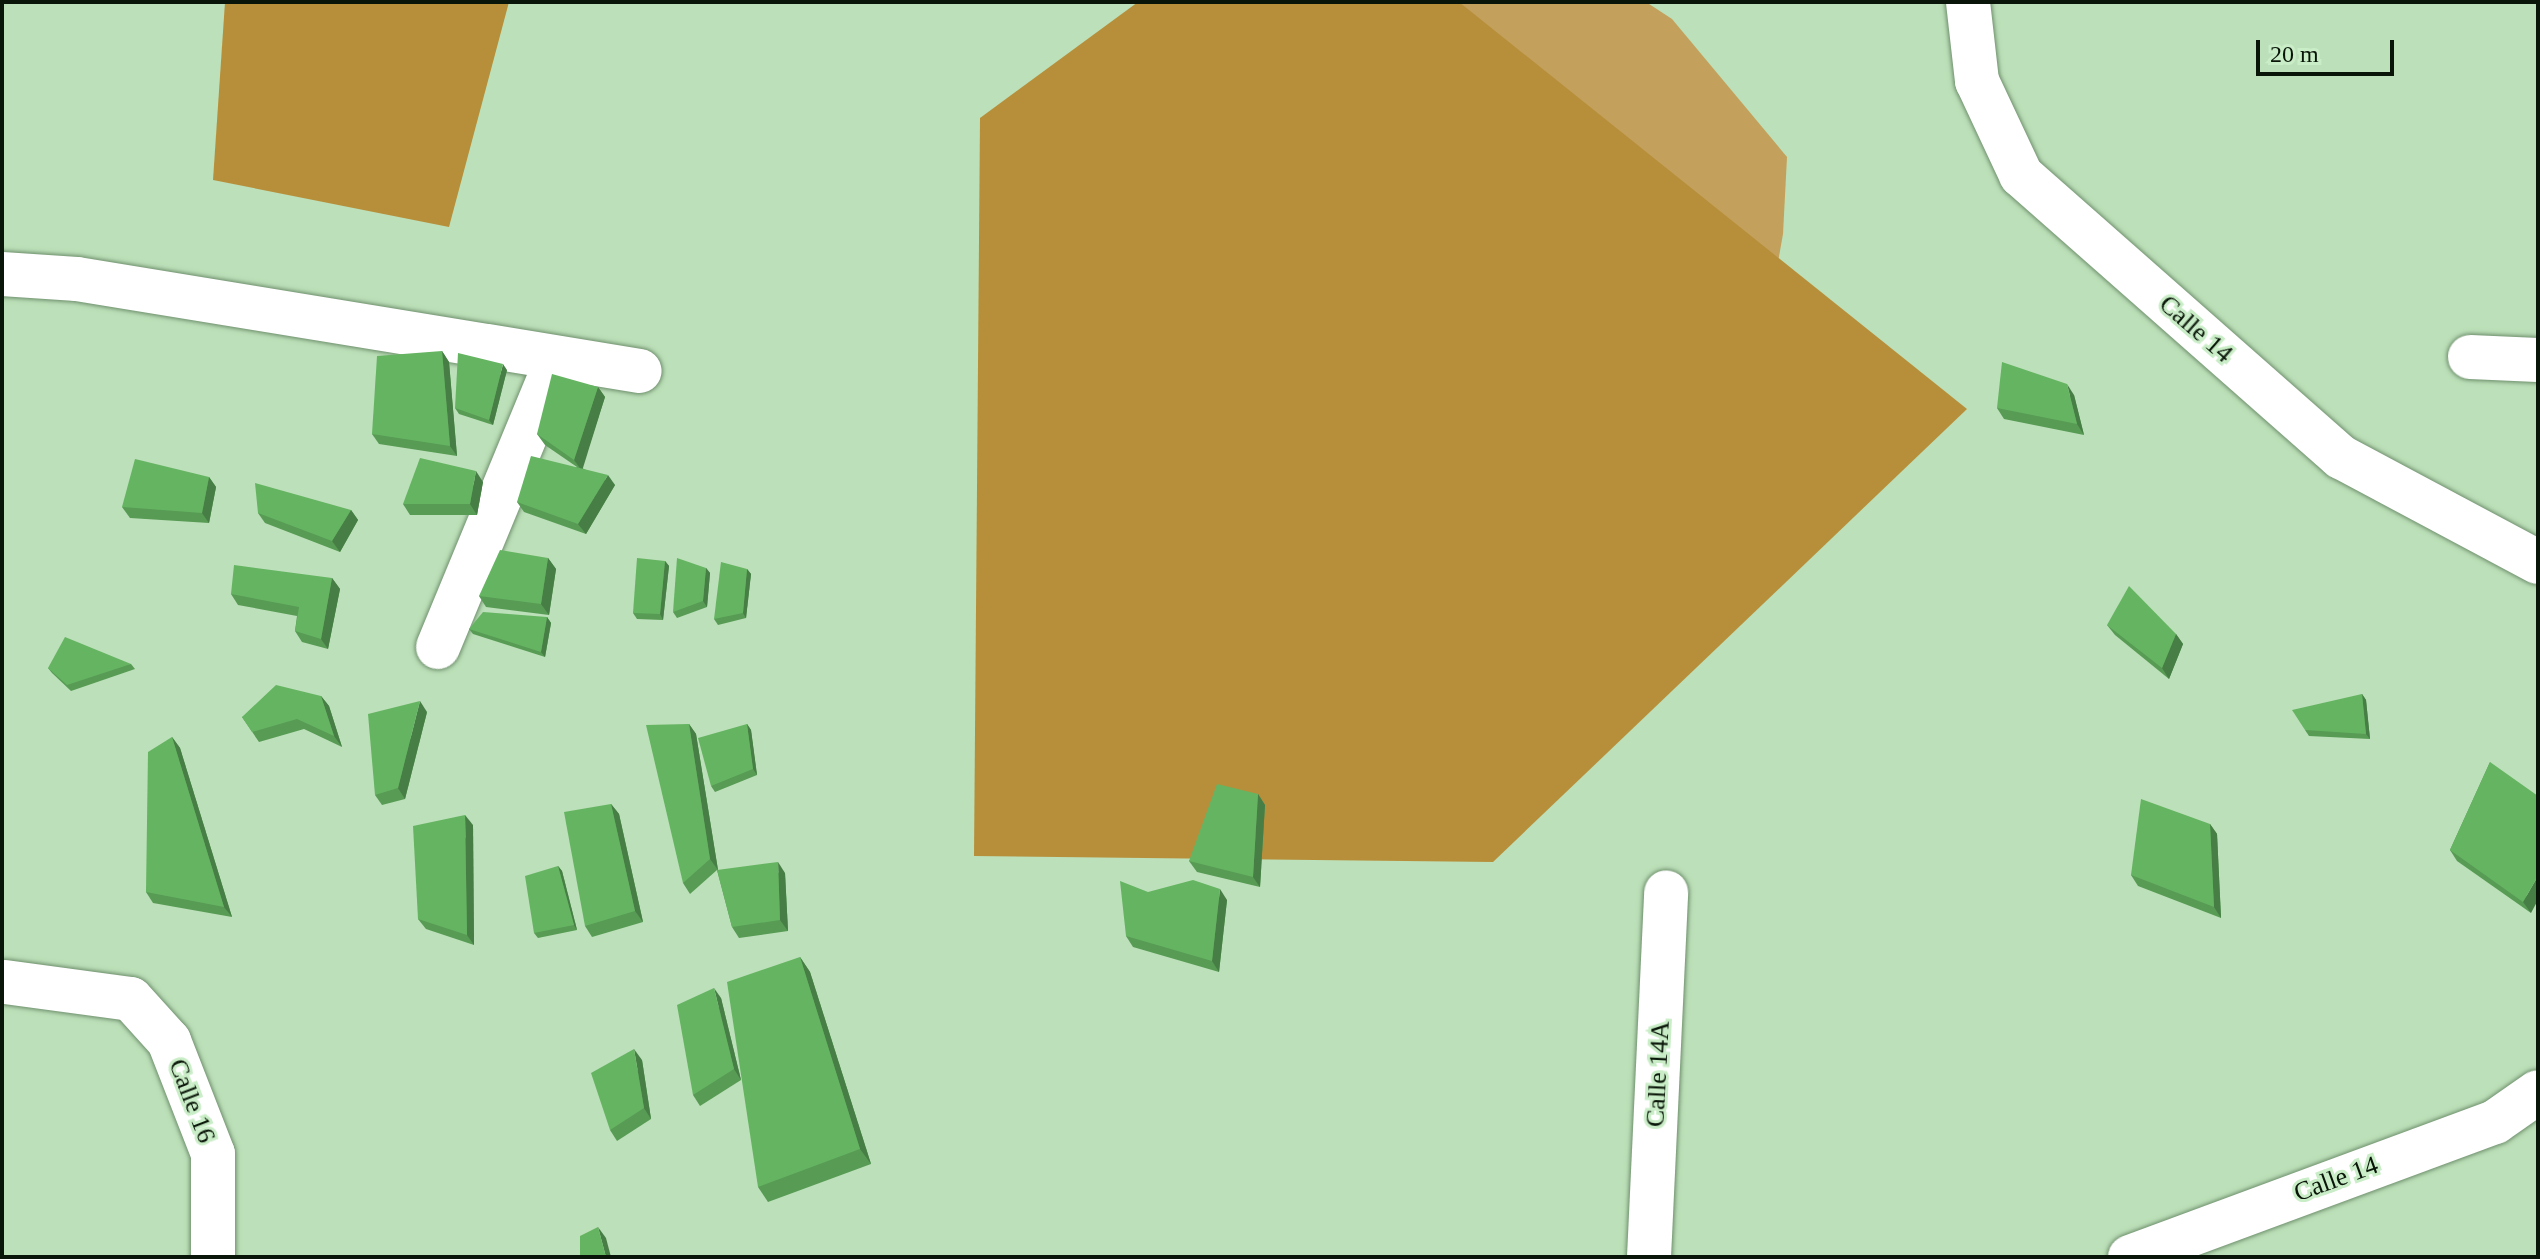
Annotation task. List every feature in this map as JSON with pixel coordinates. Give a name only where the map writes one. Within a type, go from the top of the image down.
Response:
[{"type":"street","name":"Calle 14","points":[[1968,2],[1977,81],[2021,175],[2341,457],[2538,562]]},
{"type":"street","points":[[2,274],[77,279],[640,371]]},
{"type":"street","points":[[2470,357],[2538,360]]},
{"type":"street","points":[[438,647],[557,359]]},
{"type":"street","name":"Calle 14A","points":[[1649,1257],[1666,892]]},
{"type":"street","name":"Calle 16","points":[[5,982],[131,999],[169,1041],[213,1154],[213,1257]]},
{"type":"street","name":"Calle 14","points":[[2130,1257],[2495,1122],[2538,1092]]},
{"type":"shaded area","points":[[225,2],[509,2],[449,227],[213,180]]},
{"type":"shaded area","points":[[1138,2],[1459,2],[1967,409],[1493,862],[974,856],[980,118]]},
{"type":"shaded area","points":[[1263,2],[1646,2],[1672,19],[1787,157],[1783,234],[1767,324]]},
{"type":"building","points":[[442,351],[450,446],[372,434],[377,356]]},
{"type":"building","points":[[458,353],[503,364],[489,420],[455,408]]},
{"type":"building","points":[[2002,362],[2067,384],[2077,424],[1997,408]]},
{"type":"building","points":[[552,374],[598,387],[574,460],[537,434]]},
{"type":"building","points":[[531,456],[608,475],[578,524],[517,502]]},
{"type":"building","points":[[420,458],[476,471],[470,504],[403,504]]},
{"type":"building","points":[[135,459],[209,477],[202,513],[122,507]]},
{"type":"building","points":[[255,483],[351,510],[332,541],[258,513]]},
{"type":"building","points":[[500,550],[548,558],[541,604],[479,596]]},
{"type":"building","points":[[637,558],[665,561],[660,614],[633,613]]},
{"type":"building","points":[[677,558],[706,568],[703,601],[673,612]]},
{"type":"building","points":[[721,562],[747,569],[743,613],[714,619]]},
{"type":"building","points":[[234,565],[332,578],[321,639],[295,631],[299,607],[231,594]]},
{"type":"building","points":[[2129,586],[2176,634],[2162,668],[2107,625]]},
{"type":"building","points":[[483,612],[547,617],[541,652],[469,629]]},
{"type":"building","points":[[65,637],[131,664],[67,685],[48,668]]},
{"type":"building","points":[[276,685],[321,696],[334,736],[297,719],[252,732],[242,717]]},
{"type":"building","points":[[2362,694],[2366,734],[2305,730],[2292,710]]},
{"type":"building","points":[[420,701],[398,788],[375,795],[368,714]]},
{"type":"building","points":[[689,724],[710,859],[683,883],[646,725]]},
{"type":"building","points":[[747,724],[753,769],[711,786],[698,738]]},
{"type":"building","points":[[172,737],[224,907],[146,892],[148,752]]},
{"type":"building","points":[[2490,762],[2538,796],[2538,876],[2523,902],[2450,850]]},
{"type":"building","points":[[1217,784],[1258,794],[1253,877],[1189,861]]},
{"type":"building","points":[[2141,799],[2210,824],[2214,907],[2131,875]]},
{"type":"building","points":[[611,804],[635,911],[585,926],[564,812]]},
{"type":"building","points":[[465,815],[467,935],[418,919],[413,826]]},
{"type":"building","points":[[778,862],[780,920],[732,927],[717,870]]},
{"type":"building","points":[[558,866],[574,925],[534,933],[525,876]]},
{"type":"building","points":[[1193,880],[1220,889],[1212,961],[1126,936],[1120,881],[1148,892]]},
{"type":"building","points":[[800,957],[860,1149],[758,1187],[727,982]]},
{"type":"building","points":[[714,988],[734,1069],[693,1095],[677,1005]]},
{"type":"building","points":[[634,1049],[644,1108],[610,1130],[591,1073]]},
{"type":"building","points":[[598,1227],[606,1257],[580,1257],[580,1236]]}]
